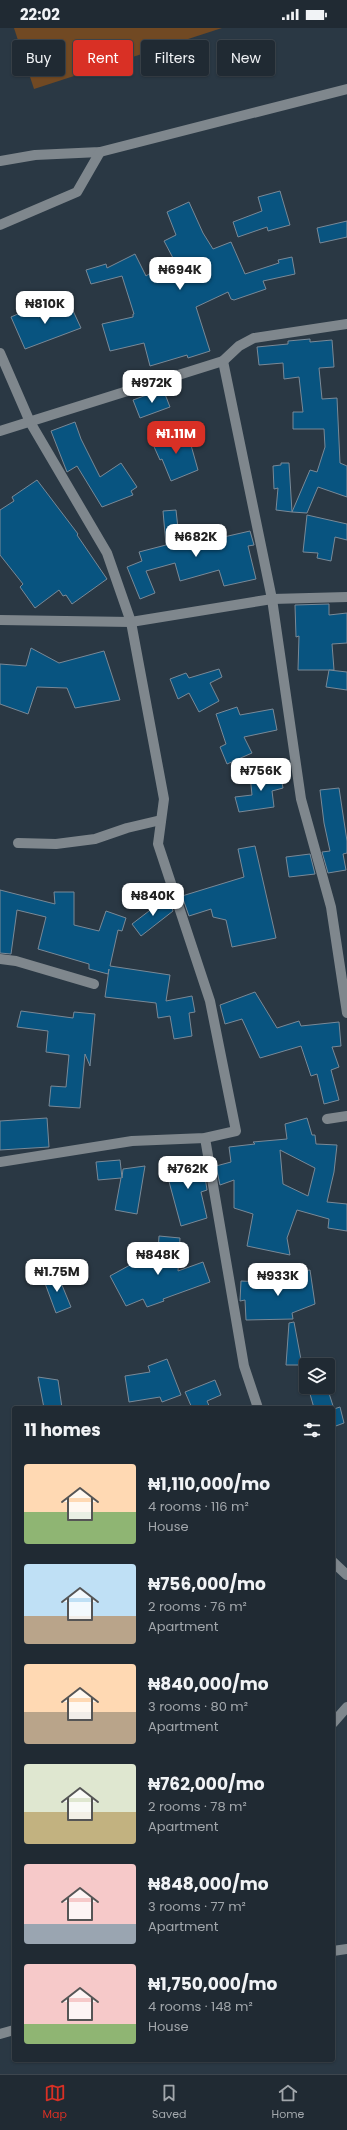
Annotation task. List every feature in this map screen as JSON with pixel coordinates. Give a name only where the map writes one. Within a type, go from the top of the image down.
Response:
[{"type":"street","points":[[0,161],[35,156],[100,152],[347,89]]},
{"type":"street","points":[[0,225],[77,192],[100,152]]},
{"type":"street","points":[[0,431],[223,361],[239,346],[254,338],[347,324]]},
{"type":"street","points":[[0,353],[30,422],[107,554],[131,622],[164,799],[158,844],[210,1001],[236,1132],[205,1138],[132,1141],[0,1162]]},
{"type":"street","points":[[223,361],[272,599],[300,799],[331,907],[347,1013]]},
{"type":"street","points":[[0,620],[131,622],[272,599],[347,597]]},
{"type":"street","points":[[18,843],[56,844],[95,839],[127,828],[161,820]]},
{"type":"street","points":[[0,960],[16,961],[94,984]]},
{"type":"street","points":[[327,1119],[347,1116]]},
{"type":"street","points":[[205,1138],[244,1366],[257,1406]]},
{"type":"street","points":[[335,1564],[347,1575]]},
{"type":"street","points":[[335,1721],[347,1707]]},
{"type":"street","points":[[335,1951],[347,1949]]},
{"type":"street","points":[[0,2034],[12,2031]]},
{"type":"shaded area","points":[[14,28],[222,28],[185,40],[141,40],[141,54],[133,57],[133,40],[73,40],[74,76],[34,89],[30,76],[65,76],[65,40],[18,40]]},
{"type":"building","points":[[280,191],[290,225],[268,231],[267,227],[238,237],[233,222],[262,211],[258,197]]},
{"type":"building","points":[[189,202],[203,233],[213,249],[231,242],[245,274],[279,263],[278,260],[292,257],[295,274],[263,281],[266,289],[234,300],[231,299],[228,292],[196,307],[210,351],[188,358],[187,355],[150,366],[144,343],[110,351],[102,324],[133,317],[134,314],[122,276],[91,284],[86,270],[106,264],[107,268],[135,254],[146,276],[173,258],[164,241],[176,235],[167,212]]},
{"type":"building","points":[[347,221],[347,237],[320,243],[317,228]]},
{"type":"building","points":[[69,302],[81,328],[25,349],[11,317],[34,307],[38,317]]},
{"type":"building","points":[[310,339],[310,342],[332,340],[334,367],[319,368],[322,399],[337,398],[340,463],[347,466],[347,497],[318,487],[307,513],[292,512],[310,470],[317,472],[325,447],[324,429],[293,429],[293,412],[303,412],[299,377],[284,379],[283,363],[259,365],[257,347],[288,344],[288,341]]},
{"type":"building","points":[[163,389],[170,407],[140,418],[133,400]]},
{"type":"building","points":[[75,422],[81,439],[100,477],[121,463],[137,487],[131,491],[133,495],[102,507],[77,466],[67,472],[51,431]]},
{"type":"building","points":[[187,431],[198,470],[171,481],[162,459],[160,460],[151,440]]},
{"type":"building","points":[[281,463],[289,463],[292,512],[276,510],[278,488],[274,489],[273,466],[281,465]]},
{"type":"building","points":[[37,480],[78,534],[77,535],[107,579],[72,604],[66,595],[63,596],[59,590],[35,608],[20,587],[23,584],[0,555],[0,510],[14,501],[12,497]]},
{"type":"building","points":[[176,510],[180,547],[250,531],[254,545],[248,546],[256,579],[224,586],[219,570],[180,581],[175,563],[146,571],[155,593],[140,599],[127,567],[142,561],[139,552],[166,545],[163,511]]},
{"type":"building","points":[[307,515],[347,524],[347,540],[335,537],[331,561],[317,558],[318,553],[303,552]]},
{"type":"building","points":[[329,604],[329,615],[347,613],[347,643],[332,644],[334,670],[298,670],[299,636],[296,637],[295,605]]},
{"type":"building","points":[[31,648],[59,663],[104,651],[120,700],[75,708],[67,688],[37,687],[28,714],[0,704],[0,664],[26,666]]},
{"type":"building","points":[[219,669],[222,677],[210,683],[219,701],[199,712],[189,693],[178,699],[170,679],[186,673],[189,678]]},
{"type":"building","points":[[329,670],[347,672],[347,690],[326,687]]},
{"type":"building","points":[[237,707],[240,715],[273,709],[277,730],[244,737],[252,753],[227,764],[220,747],[226,744],[216,714]]},
{"type":"building","points":[[280,772],[283,788],[272,791],[274,807],[239,812],[235,797],[252,795],[250,775]]},
{"type":"building","points":[[339,788],[347,841],[347,853],[343,854],[346,870],[328,873],[322,852],[330,851],[324,823],[320,790]]},
{"type":"building","points":[[255,846],[276,938],[232,947],[226,920],[213,917],[211,909],[189,916],[182,896],[244,877],[238,849]]},
{"type":"building","points":[[310,854],[315,874],[289,877],[286,857]]},
{"type":"building","points":[[0,890],[55,904],[54,892],[74,892],[74,925],[99,931],[106,911],[126,918],[122,931],[118,930],[110,966],[170,975],[166,1001],[192,996],[195,1012],[189,1013],[192,1036],[174,1039],[170,1016],[158,1018],[156,1003],[105,997],[109,969],[108,974],[89,969],[89,964],[38,949],[46,917],[17,910],[11,954],[0,953]]},
{"type":"building","points":[[169,899],[173,911],[141,936],[132,924],[162,901]]},
{"type":"building","points":[[255,992],[277,1028],[299,1021],[301,1026],[339,1022],[341,1046],[332,1047],[339,1067],[331,1070],[339,1100],[324,1104],[317,1074],[311,1076],[301,1046],[260,1058],[242,1019],[225,1024],[220,1005]]},
{"type":"building","points":[[21,1011],[73,1018],[74,1012],[95,1014],[90,1066],[85,1054],[80,1108],[49,1106],[51,1086],[66,1087],[69,1055],[46,1052],[48,1031],[17,1027]]},
{"type":"building","points":[[47,1118],[49,1147],[0,1150],[0,1121]]},
{"type":"building","points":[[307,1118],[312,1135],[315,1135],[316,1144],[337,1145],[334,1172],[327,1202],[347,1204],[347,1231],[328,1228],[329,1219],[297,1210],[287,1238],[290,1255],[247,1246],[253,1214],[234,1208],[234,1180],[220,1185],[216,1166],[231,1162],[229,1147],[255,1144],[253,1142],[287,1139],[285,1124]],"holes":[[[280,1150],[315,1168],[308,1196],[283,1184]]]},
{"type":"building","points":[[196,1158],[199,1168],[202,1167],[204,1170],[207,1190],[201,1192],[207,1218],[181,1226],[164,1163]]},
{"type":"building","points":[[120,1160],[122,1178],[123,1169],[145,1166],[137,1214],[115,1210],[121,1178],[98,1180],[96,1162]]},
{"type":"building","points":[[159,1236],[180,1238],[178,1271],[203,1262],[210,1282],[163,1299],[164,1301],[147,1307],[143,1299],[126,1306],[110,1276],[130,1265],[129,1262],[158,1251]]},
{"type":"building","points":[[310,1270],[315,1304],[292,1313],[293,1319],[246,1320],[245,1300],[240,1301],[241,1281],[283,1283],[282,1273]]},
{"type":"building","points":[[57,1273],[71,1307],[56,1313],[43,1278]]},
{"type":"building","points":[[294,1322],[301,1358],[299,1358],[299,1365],[286,1365],[289,1323]]},
{"type":"building","points":[[167,1359],[181,1395],[162,1402],[160,1397],[129,1402],[125,1376],[150,1372],[148,1366]]},
{"type":"building","points":[[38,1377],[58,1380],[62,1406],[44,1406]]},
{"type":"building","points":[[215,1380],[221,1395],[207,1401],[209,1406],[191,1406],[185,1392]]},
{"type":"building","points":[[310,1394],[329,1394],[333,1406],[313,1406]]},
{"type":"building","points":[[340,1407],[344,1423],[335,1426],[335,1409]]}]
